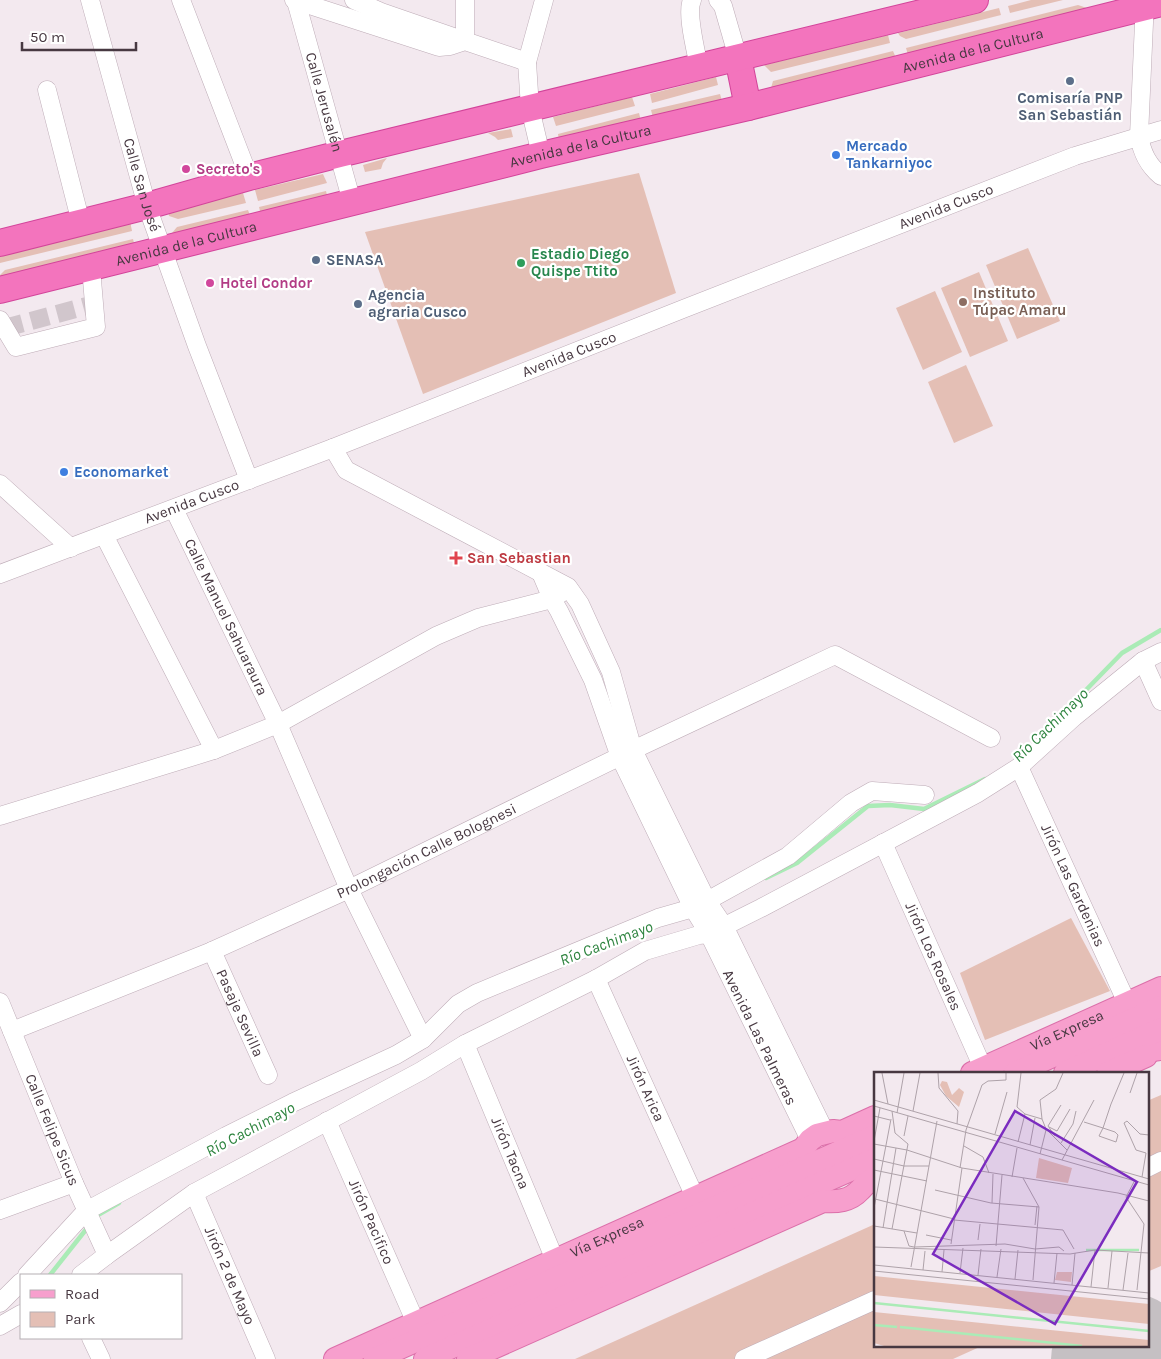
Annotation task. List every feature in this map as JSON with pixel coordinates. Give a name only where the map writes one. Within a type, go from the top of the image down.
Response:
[{"type":"highway","points":[[0,243],[340,154],[975,0]]},
{"type":"highway","name":"Avenida de la Cultura","points":[[0,290],[540,155],[748,107],[1150,3]]},
{"type":"highway","points":[[738,58],[748,107]]},
{"type":"main road","name":"Vía Expresa","points":[[978,1070],[1161,988]]},
{"type":"main road","points":[[1098,1057],[1133,1000]]},
{"type":"main road","name":"Vía Expresa","points":[[1020,1072],[1098,1057],[1161,1007]]},
{"type":"main road","name":"Vía Expresa","points":[[1067,1072],[1161,1029]]},
{"type":"main road","points":[[1098,1057],[1161,1049]]},
{"type":"main road","name":"Vía Expresa","points":[[468,1359],[555,1320],[841,1159],[874,1118]]},
{"type":"main road","name":"Vía Expresa","points":[[360,1355],[416,1323],[695,1197],[841,1159]]},
{"type":"main road","name":"Vía Expresa","points":[[425,1359],[596,1272],[841,1159]]},
{"type":"main road","points":[[530,1271],[596,1272]]},
{"type":"main road","name":"Vía Expresa","points":[[335,1359],[360,1355],[596,1272]]},
{"type":"main road","points":[[555,1320],[596,1272]]},
{"type":"street","name":"Calle San José","points":[[90,0],[147,206],[197,346],[249,480]]},
{"type":"street","points":[[181,0],[249,177]]},
{"type":"street","points":[[354,0],[381,12],[526,62]]},
{"type":"street","points":[[465,0],[465,41]]},
{"type":"street","points":[[540,155],[530,108],[526,62],[544,0]]},
{"type":"street","points":[[692,0],[690,2],[689,14],[699,67]]},
{"type":"street","points":[[718,0],[724,6],[738,58]]},
{"type":"street","points":[[295,1],[439,47],[465,41]]},
{"type":"street","name":"Calle Jerusalén","points":[[295,1],[340,154],[352,202]]},
{"type":"street","points":[[1150,3],[1139,136],[1145,158],[1161,176]]},
{"type":"street","points":[[47,90],[81,223]]},
{"type":"street","name":"Avenida Cusco","points":[[0,574],[333,448],[1075,156],[1161,130]]},
{"type":"street","points":[[0,320],[16,347],[96,327],[91,268]]},
{"type":"street","points":[[333,448],[346,470],[568,587],[580,604],[611,672],[626,754]]},
{"type":"street","points":[[0,484],[71,548]]},
{"type":"street","name":"Calle Manuel Sahuaraura","points":[[174,509],[278,724],[349,889],[423,1039]]},
{"type":"street","points":[[104,536],[214,750]]},
{"type":"street","points":[[541,573],[593,680],[626,754]]},
{"type":"street","points":[[0,816],[214,750],[278,724],[436,636],[478,618],[552,599],[568,587]]},
{"type":"street","points":[[28,1274],[86,1211],[226,1136],[396,1055],[423,1039],[458,1004],[477,993],[658,918],[709,918],[761,908],[978,793],[1018,767],[1074,717],[1143,661],[1161,652]]},
{"type":"street","name":"Prolongación Calle Bolognesi","points":[[6,1024],[212,952],[349,889],[835,655],[991,738]]},
{"type":"street","points":[[1143,661],[1161,701]]},
{"type":"street","points":[[593,680],[611,672]]},
{"type":"street","name":"Avenida Las Palmeras","points":[[626,754],[709,918],[841,1159]]},
{"type":"street","name":"Jirón Las Gardenias","points":[[1018,767],[1133,1000]]},
{"type":"street","points":[[82,1274],[194,1192],[421,1071],[466,1044],[596,979],[645,951],[698,935],[709,918],[788,856],[851,802],[872,791],[925,795]]},
{"type":"street","name":"Jirón Los Rosales","points":[[883,843],[978,1070]]},
{"type":"street","name":"Pasaje Sevilla","points":[[212,952],[268,1075]]},
{"type":"street","name":"Jirón Arica","points":[[596,979],[695,1197]]},
{"type":"street","name":"Calle Felipe Sicus","points":[[0,1002],[6,1024],[86,1211],[107,1255]]},
{"type":"street","name":"Jirón Tacna","points":[[466,1044],[555,1260]]},
{"type":"street","name":"Jirón Pacifico","points":[[327,1121],[416,1323]]},
{"type":"street","points":[[1148,1168],[1161,1161]]},
{"type":"street","points":[[0,1210],[74,1183]]},
{"type":"street","name":"Jirón 2 de Mayo","points":[[194,1192],[266,1359]]},
{"type":"street","points":[[0,1303],[20,1283]]},
{"type":"street","points":[[744,1359],[874,1300]]},
{"type":"street","points":[[0,1326],[20,1315]]},
{"type":"street","points":[[92,1339],[101,1359]]},
{"type":"green space","points":[[1031,0],[1063,0],[1010,13],[1008,6]]},
{"type":"green space","points":[[1078,5],[1090,9],[908,55],[906,48]]},
{"type":"green space","points":[[999,8],[1001,15],[906,39],[898,33]]},
{"type":"green space","points":[[888,35],[890,43],[771,72],[764,65]]},
{"type":"green space","points":[[893,51],[896,58],[771,88],[773,81]]},
{"type":"green space","points":[[716,77],[718,85],[652,103],[650,94]]},
{"type":"green space","points":[[720,94],[722,101],[653,118],[651,110]]},
{"type":"green space","points":[[632,97],[635,106],[556,126],[553,117]]},
{"type":"green space","points":[[639,113],[641,121],[559,141],[558,134]]},
{"type":"green space","points":[[511,129],[513,137],[498,140],[488,133]]},
{"type":"green space","points":[[387,158],[381,169],[365,172],[363,165]]},
{"type":"green space","name":"Estadio Diego Quispe Ttito","points":[[639,173],[676,293],[423,394],[365,232]]},
{"type":"green space","points":[[323,174],[327,183],[258,201],[255,190]]},
{"type":"green space","points":[[326,191],[328,199],[261,215],[259,207]]},
{"type":"green space","points":[[243,193],[246,203],[178,219],[169,216],[168,211]]},
{"type":"green space","points":[[248,210],[251,218],[173,236],[172,233],[177,227]]},
{"type":"green space","points":[[130,221],[132,231],[0,263],[0,254]]},
{"type":"green space","points":[[133,239],[135,247],[0,280],[0,275],[5,270]]},
{"type":"green space","points":[[1028,248],[1060,321],[1017,339],[986,265]]},
{"type":"green space","points":[[979,272],[1008,341],[970,357],[941,288]]},
{"type":"green space","points":[[935,291],[962,352],[923,370],[896,308]]},
{"type":"green space","points":[[966,365],[993,426],[954,443],[928,382]]},
{"type":"green space","points":[[1071,918],[1110,991],[985,1040],[960,973]]},
{"type":"green space","points":[[1161,1095],[1161,1266],[1148,1272],[1148,1101]]},
{"type":"green space","points":[[874,1224],[874,1346],[982,1346],[953,1359],[575,1359]]},
{"type":"waterway","name":"Río Cachimayo","points":[[1049,728],[1122,653],[1161,630]]},
{"type":"waterway","name":"Río Cachimayo","points":[[766,878],[797,863],[868,806],[890,805],[924,809],[985,779]]},
{"type":"waterway","name":"Río Cachimayo","points":[[95,1219],[98,1215],[119,1203]]},
{"type":"waterway","name":"Río Cachimayo","points":[[51,1274],[88,1227]]},
{"type":"runway","points":[[1102,1359],[1131,1346]]},
{"type":"tunnel","points":[[5,328],[94,304]]},
{"type":"place","name":"Comisaría PNP San Sebastián","points":[[1070,81]]},
{"type":"place","name":"Mercado Tankarniyoc","points":[[836,155]]},
{"type":"place","name":"Secreto's","points":[[186,169]]},
{"type":"place","name":"SENASA","points":[[316,260]]},
{"type":"place","name":"Estadio Diego Quispe Ttito","points":[[521,263]]},
{"type":"place","name":"Hotel Condor","points":[[210,283]]},
{"type":"place","name":"Instituto Túpac Amaru","points":[[963,302]]},
{"type":"place","name":"Agencia agraria Cusco","points":[[358,304]]},
{"type":"place","name":"Economarket","points":[[64,472]]},
{"type":"place","name":"San Sebastian","points":[[456,558]]}]
